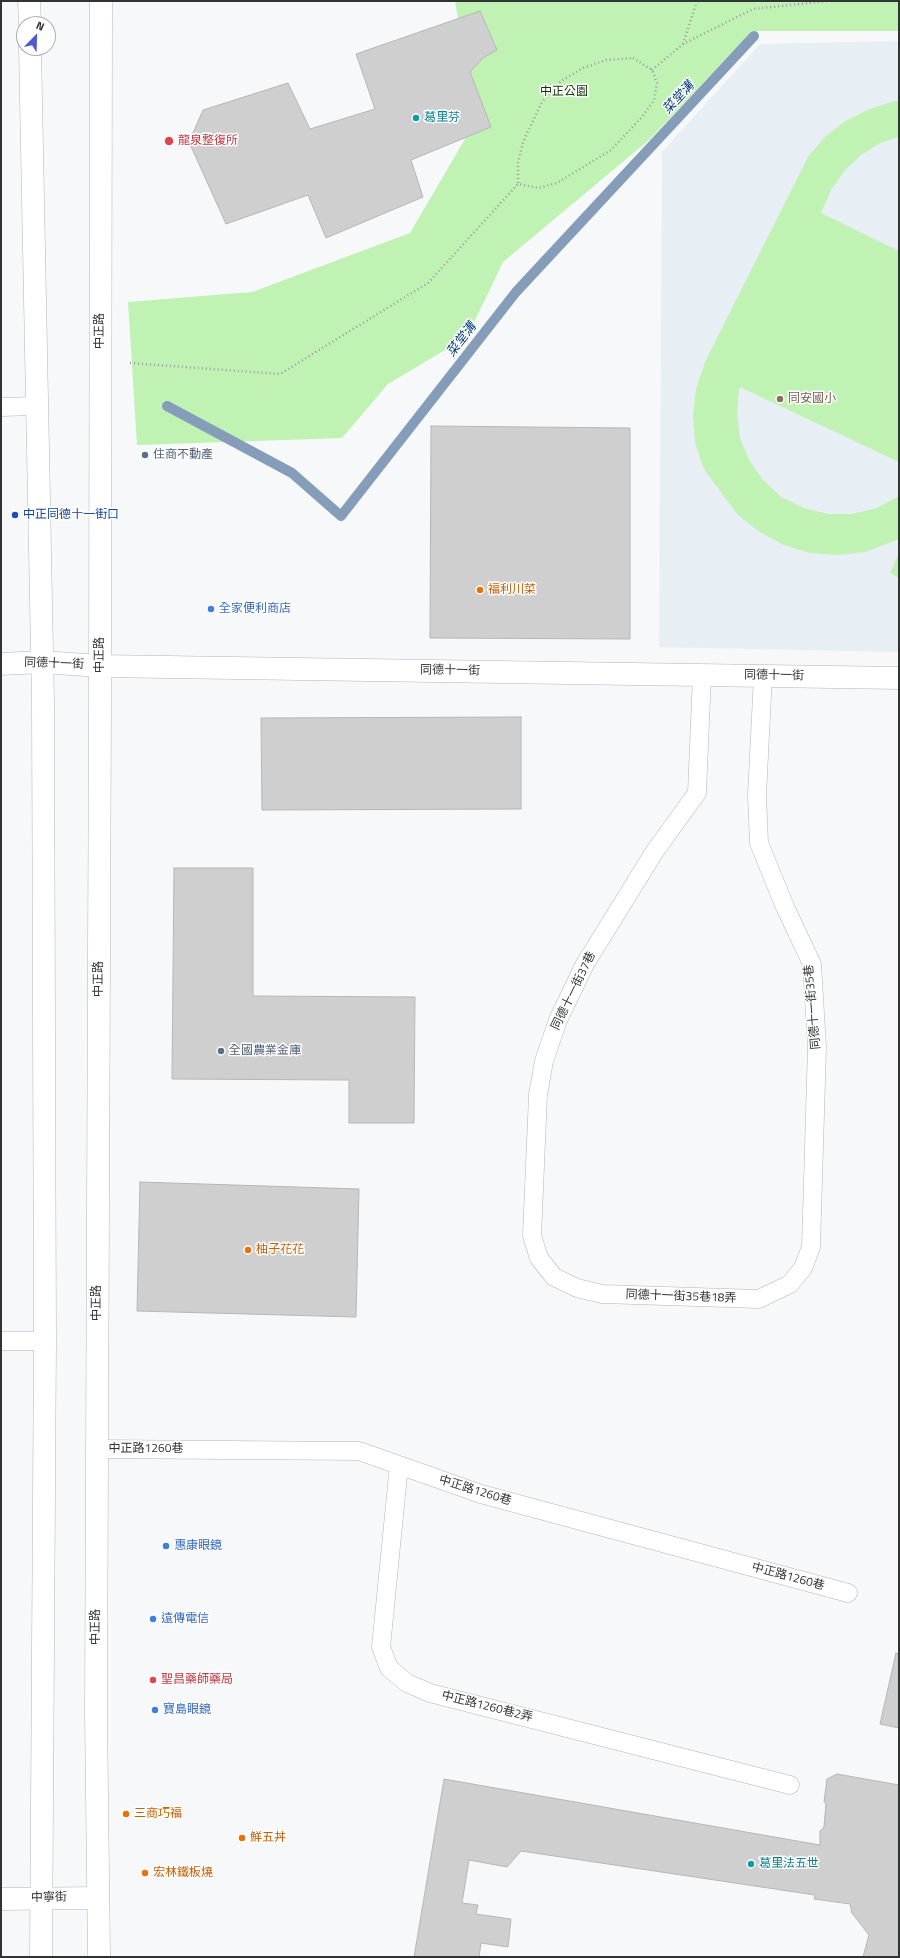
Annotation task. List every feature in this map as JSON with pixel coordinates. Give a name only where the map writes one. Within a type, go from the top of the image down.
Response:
[{"type":"street","points":[[29,1],[30,16]]},
{"type":"street","name":"中正路","points":[[99,1957],[96,1449],[100,666],[100,1]]},
{"type":"street","points":[[30,56],[42,662],[46,1341],[40,1898],[41,1957]]},
{"type":"street","name":"同德十一街","points":[[1,664],[42,662],[100,666],[899,678]]},
{"type":"street","name":"中寧街","points":[[1,1899],[98,1898]]},
{"type":"lane","points":[[1,407],[36,406]]},
{"type":"lane","name":"同德十一街37巷","points":[[602,1294],[577,1288],[554,1277],[539,1258],[532,1236],[538,1096],[544,1061],[558,1020],[585,964],[655,851],[696,793],[702,676]]},
{"type":"lane","name":"同德十一街35巷","points":[[759,1299],[790,1284],[802,1268],[811,1247],[817,1047],[812,964],[785,907],[759,843],[757,795],[763,676]]},
{"type":"lane","name":"同德十一街35巷18弄","points":[[602,1294],[759,1299]]},
{"type":"lane","points":[[1,1341],[46,1341]]},
{"type":"lane","name":"中正路1260巷","points":[[96,1449],[359,1451],[481,1494],[848,1593]]},
{"type":"lane","name":"中正路1260巷2弄","points":[[399,1465],[383,1614],[381,1647],[389,1668],[407,1683],[430,1693],[790,1785]]},
{"type":"path","points":[[683,44],[697,1]]},
{"type":"path","points":[[652,70],[683,44],[753,9],[828,1]]},
{"type":"path","points":[[127,363],[280,374],[428,283],[518,184],[518,163],[523,142],[542,102],[561,81],[583,68],[606,60],[633,58],[652,70],[657,82],[654,100],[642,117],[611,150],[557,183],[539,188],[518,184]]},
{"type":"shaded area","name":"同安國小","points":[[899,41],[899,652],[659,647],[662,152],[760,44]]},
{"type":"green space","name":"中正公園","points":[[455,1],[899,1],[899,31],[752,31],[649,140],[503,262],[467,337],[388,384],[342,438],[137,445],[128,302],[252,292],[410,233],[476,120]]},
{"type":"green space","points":[[894,101],[899,101],[899,137],[880,143],[861,155],[845,170],[831,190],[821,213],[899,251],[899,462],[740,387],[739,389],[737,413],[740,438],[749,460],[763,480],[781,497],[804,508],[828,514],[852,514],[877,508],[899,496],[899,539],[865,552],[838,555],[810,553],[784,545],[760,532],[738,515],[704,469],[695,443],[693,416],[696,389],[705,362],[808,157],[826,136],[847,120],[870,109]]},
{"type":"green space","points":[[899,553],[899,578],[890,573]]},
{"type":"building","name":"葛里芬","points":[[480,11],[497,50],[483,58],[470,72],[491,127],[411,160],[423,197],[326,238],[308,195],[226,224],[189,142],[203,110],[288,83],[310,129],[375,109],[356,54]]},
{"type":"building","points":[[431,426],[630,428],[630,639],[430,638]]},
{"type":"building","points":[[521,717],[521,809],[262,810],[261,718]]},
{"type":"building","points":[[174,868],[253,868],[253,996],[415,997],[414,1123],[349,1123],[349,1080],[172,1079]]},
{"type":"building","name":"柚子花花","points":[[140,1182],[359,1189],[356,1317],[137,1311]]},
{"type":"building","points":[[896,1653],[899,1654],[899,1728],[880,1724]]},
{"type":"building","name":"葛里法五世","points":[[837,1774],[899,1785],[899,1957],[863,1957],[869,1935],[852,1913],[850,1904],[814,1899],[815,1895],[521,1851],[507,1867],[469,1860],[462,1903],[478,1905],[476,1914],[511,1919],[508,1947],[481,1943],[479,1957],[414,1957],[444,1779],[820,1845],[820,1831],[824,1827],[826,1803],[824,1802],[827,1779]]},
{"type":"waterway","name":"菜堂溝","points":[[167,406],[292,473],[341,516],[516,292],[754,36]]},
{"type":"place","name":"葛里芬","points":[[416,118]]},
{"type":"place","name":"龍泉整復所","points":[[169,141]]},
{"type":"place","name":"同安國小","points":[[780,399]]},
{"type":"place","name":"住商不動產","points":[[145,455]]},
{"type":"place","name":"中正同德十一街口","points":[[15,515]]},
{"type":"place","name":"福利川菜","points":[[480,590]]},
{"type":"place","name":"全家便利商店","points":[[211,609]]},
{"type":"place","name":"全國農業金庫","points":[[221,1051]]},
{"type":"place","name":"柚子花花","points":[[248,1250]]},
{"type":"place","name":"惠康眼鏡","points":[[166,1546]]},
{"type":"place","name":"遠傳電信","points":[[153,1619]]},
{"type":"place","name":"聖昌藥師藥局","points":[[153,1680]]},
{"type":"place","name":"寶島眼鏡","points":[[155,1710]]},
{"type":"place","name":"三商巧福","points":[[126,1814]]},
{"type":"place","name":"鮮五丼","points":[[242,1838]]},
{"type":"place","name":"葛里法五世","points":[[751,1864]]},
{"type":"place","name":"宏林鐵板燒","points":[[145,1873]]}]
